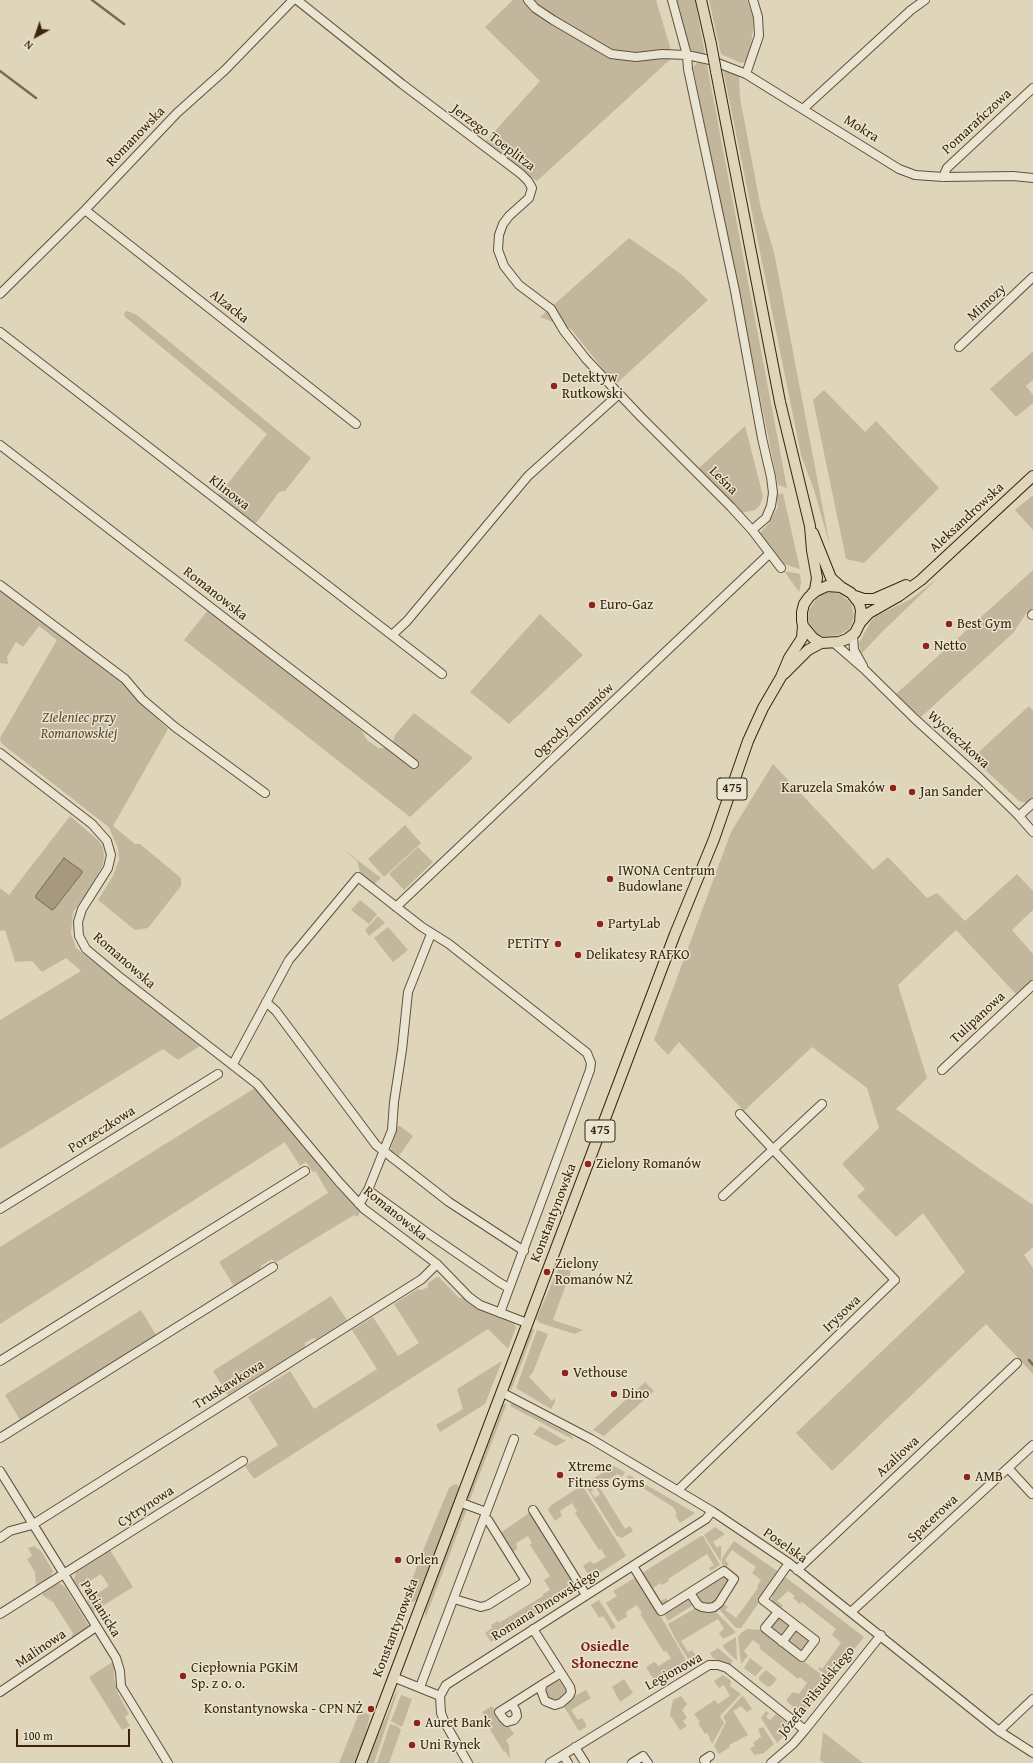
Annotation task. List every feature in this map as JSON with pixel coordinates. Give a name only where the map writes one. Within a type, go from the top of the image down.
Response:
[{"type":"main road","points":[[701,0],[780,402],[810,526],[812,550],[817,578],[815,590],[811,595]]},
{"type":"main road","name":"Aleksandrowska","points":[[860,623],[869,614],[899,596],[921,580],[1033,476]]},
{"type":"main road","points":[[803,626],[813,638],[821,643],[834,643],[847,639],[853,635],[860,623],[861,610],[855,596],[831,578],[810,526]]},
{"type":"main road","name":"Aleksandrowska","points":[[855,596],[864,599],[874,599],[921,580]]},
{"type":"main road","points":[[811,595],[827,586],[841,587]]},
{"type":"main road","name":"475","points":[[803,626],[802,612],[804,604],[811,595]]},
{"type":"main road","name":"Konstantynowska","points":[[360,1763],[672,942],[714,839],[748,741],[763,708],[781,677],[789,658],[802,638],[803,626]]},
{"type":"main road","name":"Konstantynowska","points":[[781,677],[808,650],[821,643]]},
{"type":"street","name":"Romanowska","points":[[0,294],[85,210],[177,113],[225,70],[293,0]]},
{"type":"street","name":"Jerzego Toeplitza","points":[[298,0],[379,67],[521,174],[528,181],[532,188],[529,198],[509,216],[500,231],[498,245],[501,262],[513,279],[551,309],[564,331],[586,359],[641,417]]},
{"type":"street","name":"Mokra","points":[[528,0],[535,8],[552,20],[611,54],[636,57],[662,54],[688,55],[716,62],[746,74],[899,169],[915,175],[943,177],[1013,176],[1033,178]]},
{"type":"street","points":[[672,0],[688,55],[688,69],[735,291],[773,493],[771,506],[766,518],[752,530]]},
{"type":"street","points":[[746,74],[759,36],[758,17],[753,0]]},
{"type":"street","points":[[803,109],[912,10],[925,0]]},
{"type":"street","name":"Pomarańczowa","points":[[943,177],[947,168],[1033,88]]},
{"type":"street","name":"Alzacka","points":[[85,210],[356,424]]},
{"type":"street","name":"Mimozy","points":[[959,347],[1033,277]]},
{"type":"street","name":"Klinowa","points":[[0,332],[442,674]]},
{"type":"street","points":[[392,635],[407,621],[528,476],[619,394]]},
{"type":"street","name":"Leśna","points":[[641,417],[682,457],[752,530],[781,568]]},
{"type":"street","name":"Romanowska","points":[[0,445],[414,764]]},
{"type":"street","name":"Ogrody Romanów","points":[[396,907],[769,554]]},
{"type":"street","points":[[0,585],[125,679],[142,699],[175,727],[265,793]]},
{"type":"street","name":"Wycieczkowa","points":[[853,635],[854,650],[864,669]]},
{"type":"street","name":"Wycieczkowa","points":[[834,643],[864,669],[1019,816],[1033,832]]},
{"type":"street","name":"Romanowska","points":[[0,753],[92,824],[107,841],[111,855],[108,868],[82,909],[79,918],[78,933],[84,946],[110,970],[233,1064],[266,1094],[359,1204],[371,1215],[437,1264],[474,1301],[527,1323]]},
{"type":"street","points":[[1019,816],[1033,803]]},
{"type":"street","points":[[233,1064],[289,960],[358,877],[431,934],[449,944],[584,1050],[590,1059],[590,1070],[500,1313]]},
{"type":"street","points":[[359,1204],[368,1190],[392,1130],[394,1102],[402,1050],[408,992],[431,934]]},
{"type":"street","name":"Tulipanowa","points":[[942,1070],[1033,985]]},
{"type":"street","points":[[266,1002],[276,1011],[376,1145],[449,1202],[524,1251]]},
{"type":"street","name":"Porzeczkowa","points":[[0,1209],[218,1074]]},
{"type":"street","points":[[724,1196],[822,1104]]},
{"type":"street","name":"Irysowa","points":[[678,1490],[895,1280],[740,1114]]},
{"type":"street","points":[[0,1362],[305,1171]]},
{"type":"street","points":[[368,1190],[435,1239],[509,1288]]},
{"type":"street","name":"Truskawkowa","points":[[0,1538],[10,1531],[32,1525],[422,1279],[437,1264]]},
{"type":"street","points":[[0,1438],[273,1267]]},
{"type":"street","name":"Azaliowa","points":[[797,1570],[1017,1363]]},
{"type":"street","name":"Poselska","points":[[501,1392],[590,1439],[712,1511],[797,1570],[999,1731],[1033,1753]]},
{"type":"street","points":[[420,1687],[514,1439]]},
{"type":"street","name":"Spacerowa","points":[[851,1612],[1033,1445]]},
{"type":"street","name":"Cytrynowa","points":[[0,1614],[64,1576],[243,1461]]},
{"type":"street","points":[[1008,1468],[1032,1494]]},
{"type":"street","name":"Pabianicka","points":[[0,1471],[118,1664],[121,1686],[168,1763]]},
{"type":"street","points":[[454,1599],[481,1607],[488,1605],[526,1581],[485,1515],[459,1502]]},
{"type":"street","points":[[533,1510],[586,1595]]},
{"type":"street","name":"Romana Dmowskiego","points":[[440,1696],[444,1688],[451,1680],[706,1519],[712,1511]]},
{"type":"street","points":[[778,1612],[765,1628],[802,1657],[815,1640],[763,1600],[789,1564]]},
{"type":"street","points":[[633,1566],[661,1611],[724,1571],[734,1579],[719,1604],[714,1607],[702,1607],[698,1605],[690,1593]]},
{"type":"street","points":[[782,1642],[795,1625]]},
{"type":"street","name":"Malinowa","points":[[0,1692],[96,1627]]},
{"type":"street","points":[[533,1629],[570,1687],[569,1696],[561,1703],[555,1705],[545,1700],[541,1690],[543,1684]]},
{"type":"street","name":"Józefa Piłsudskiego","points":[[771,1763],[793,1744],[805,1730],[880,1635]]},
{"type":"street","name":"Legionowa","points":[[550,1763],[709,1665],[727,1668],[805,1730]]},
{"type":"street","points":[[512,1704],[561,1673]]},
{"type":"street","points":[[393,1677],[440,1696],[439,1703],[445,1723],[468,1763]]},
{"type":"street","points":[[999,1731],[1033,1699]]},
{"type":"street","points":[[575,1747],[585,1763]]},
{"type":"street","points":[[563,1755],[568,1763]]},
{"type":"street","points":[[632,1763],[643,1756],[648,1763]]},
{"type":"green space","points":[[513,0],[656,0],[673,57],[537,181],[486,141],[540,81],[485,27]]},
{"type":"green space","points":[[676,0],[695,0],[705,54],[691,52]]},
{"type":"green space","points":[[709,0],[747,0],[753,17],[753,29],[751,44],[746,61],[741,63],[721,54]]},
{"type":"green space","points":[[698,62],[707,65],[787,488],[778,485],[693,67]]},
{"type":"green space","points":[[723,69],[739,76],[740,98],[761,209],[774,252],[830,546],[814,490],[801,455]]},
{"type":"green space","points":[[629,238],[681,274],[708,300],[617,383],[614,383],[571,329],[540,317]]},
{"type":"green space","points":[[127,311],[137,315],[311,458],[285,491],[279,492],[257,522],[253,524],[217,497],[267,434],[125,317],[124,313]]},
{"type":"green space","points":[[1033,351],[1033,380],[1026,386],[1033,395],[1033,403],[1016,417],[990,389]]},
{"type":"green space","points":[[824,390],[865,432],[876,421],[939,488],[864,563],[846,559],[813,400]]},
{"type":"green space","points":[[745,426],[763,496],[760,505],[755,510],[741,513],[699,468]]},
{"type":"green space","points":[[783,493],[800,569],[784,564],[760,533],[769,523],[778,507],[776,495]]},
{"type":"green space","points":[[1033,495],[1033,530],[1015,510]]},
{"type":"green space","points":[[1033,570],[1033,608],[1026,614],[1013,633],[921,717],[895,695]]},
{"type":"green space","points":[[784,571],[800,574],[801,583],[799,592]]},
{"type":"green space","points":[[938,578],[861,654],[859,643],[871,621],[876,616],[911,599]]},
{"type":"green space","name":"Zieleniec przy Romanowskiej","points":[[0,588],[123,681],[136,698],[168,729],[113,826],[135,844],[140,844],[181,878],[181,886],[148,928],[135,930],[98,900],[113,876],[119,860],[118,848],[110,828],[1,743],[0,738],[57,640],[39,626],[23,647],[16,642],[7,657],[8,664],[0,663]]},
{"type":"green space","points":[[832,592],[840,594],[851,603],[854,616],[852,623],[849,629],[839,635],[818,637],[810,626],[808,619],[809,610],[817,598],[823,594]]},
{"type":"green space","points":[[209,609],[361,730],[367,740],[378,748],[386,748],[393,742],[395,735],[414,713],[473,758],[410,817],[184,640]]},
{"type":"green space","points":[[540,614],[583,655],[509,724],[470,692]]},
{"type":"green space","points":[[1029,706],[1033,711],[1033,798],[1027,803],[1019,801],[972,758]]},
{"type":"green space","points":[[773,764],[873,870],[888,857],[927,898],[937,893],[965,921],[1017,874],[1033,891],[1033,910],[1012,930],[1033,954],[1033,979],[1016,994],[956,930],[898,985],[927,1078],[896,1109],[1033,1205],[1033,1247],[1024,1255],[1033,1268],[1033,1374],[986,1324],[832,1471],[796,1433],[965,1272],[923,1213],[896,1237],[857,1196],[865,1189],[842,1164],[879,1128],[867,1088],[812,1047],[744,1111],[679,1042],[668,1055],[654,1040],[731,832]]},
{"type":"green space","points":[[70,816],[98,840],[103,847],[104,856],[103,864],[90,888],[73,912],[71,933],[76,948],[200,1046],[178,1060],[163,1049],[0,1149],[0,1020],[81,971],[66,958],[42,972],[32,961],[15,962],[5,930],[0,931],[0,888],[9,895]]},
{"type":"green space","points":[[405,825],[421,843],[384,877],[368,859]]},
{"type":"green space","points":[[418,847],[433,862],[404,890],[389,874]]},
{"type":"green space","points":[[343,849],[381,878],[374,884],[361,875],[357,861]]},
{"type":"green space","points":[[360,900],[377,914],[369,924],[351,910]]},
{"type":"green space","points":[[378,916],[385,923],[369,936],[365,930]]},
{"type":"green space","points":[[388,927],[408,950],[393,962],[374,938]]},
{"type":"green space","points":[[255,1088],[336,1187],[360,1211],[358,1217],[354,1215],[275,1263],[272,1259],[261,1266],[260,1270],[234,1286],[219,1262],[328,1193],[316,1172],[317,1171],[313,1172],[306,1162],[300,1166],[285,1142],[0,1324],[0,1247]]},
{"type":"green space","points":[[397,1126],[400,1126],[413,1136],[398,1157],[391,1152]]},
{"type":"green space","points":[[559,1268],[571,1271],[553,1320],[583,1330],[575,1334],[540,1323],[536,1319]]},
{"type":"green space","points":[[438,1276],[459,1298],[464,1297],[479,1310],[513,1323],[516,1327],[508,1349],[488,1329],[254,1479],[245,1466],[278,1445],[248,1397],[290,1371],[314,1409],[377,1369],[352,1330],[373,1317],[398,1356],[419,1343],[394,1304],[418,1289],[422,1290],[428,1287],[428,1283]]},
{"type":"green space","points":[[331,1296],[347,1320],[317,1339],[314,1338],[305,1343],[305,1347],[228,1395],[213,1371]]},
{"type":"green space","points":[[141,1310],[156,1335],[20,1420],[5,1395]]},
{"type":"green space","points":[[534,1329],[511,1391],[509,1383],[530,1330]]},
{"type":"green space","points":[[537,1330],[548,1334],[533,1372],[529,1377],[552,1401],[555,1398],[555,1402],[551,1409],[516,1388]]},
{"type":"green space","points":[[502,1361],[485,1404],[440,1432],[436,1425],[463,1409],[457,1389]]},
{"type":"green space","points":[[645,1382],[654,1391],[604,1436],[593,1430]]},
{"type":"green space","points":[[507,1403],[469,1502],[467,1495],[501,1406]]},
{"type":"green space","points":[[511,1403],[571,1435],[574,1440],[510,1406]]},
{"type":"green space","points":[[540,1426],[566,1441],[556,1446],[533,1434]]},
{"type":"green space","points":[[614,1466],[625,1472],[622,1477],[618,1474],[598,1485],[625,1529],[630,1526],[633,1531],[622,1538],[617,1536],[585,1485],[588,1482],[593,1490],[591,1492],[595,1498],[600,1494],[591,1480]]},
{"type":"green space","points":[[629,1475],[695,1513],[680,1523],[675,1515],[677,1513],[673,1507],[627,1478]]},
{"type":"green space","points":[[457,1484],[460,1489],[418,1599],[411,1603],[408,1595],[410,1585],[424,1548],[449,1488]]},
{"type":"green space","points":[[581,1486],[584,1488],[626,1556],[591,1579],[583,1566],[590,1561],[594,1564],[606,1557],[601,1549],[599,1550],[575,1513],[577,1511],[572,1503],[560,1511],[562,1516],[555,1521],[548,1510],[550,1506]]},
{"type":"green space","points":[[464,1509],[467,1509],[425,1619],[425,1605],[461,1512]]},
{"type":"green space","points":[[529,1513],[532,1514],[578,1588],[491,1642],[485,1633],[492,1628],[491,1625],[498,1621],[499,1623],[543,1596],[543,1594],[550,1590],[544,1580],[550,1576],[530,1545],[532,1543],[528,1536],[516,1543],[517,1549],[511,1553],[499,1534]]},
{"type":"green space","points":[[715,1527],[725,1534],[713,1542],[717,1548],[721,1545],[721,1562],[704,1535]]},
{"type":"green space","points":[[703,1536],[720,1565],[710,1571],[709,1568],[714,1565],[707,1554],[668,1579],[669,1581],[662,1585],[660,1583],[653,1588],[661,1601],[666,1598],[669,1603],[666,1605],[659,1603],[642,1573]]},
{"type":"green space","points":[[734,1541],[780,1573],[741,1628],[736,1628],[718,1608],[722,1603],[728,1607],[725,1610],[736,1618],[758,1588],[757,1586],[761,1580],[752,1573],[756,1567],[732,1550],[725,1560],[729,1564],[725,1568],[722,1564],[722,1558]]},
{"type":"green space","points":[[34,1546],[41,1551],[53,1571],[50,1577],[36,1585],[35,1572],[27,1559],[32,1556],[28,1548]]},
{"type":"green space","points":[[110,1550],[133,1587],[93,1612],[87,1600],[109,1586],[101,1574],[79,1588],[74,1580],[76,1572]]},
{"type":"green space","points":[[721,1576],[729,1579],[729,1582],[717,1603],[704,1606],[697,1599],[697,1591]]},
{"type":"green space","points":[[784,1576],[864,1637],[831,1679],[818,1669],[820,1667],[822,1669],[841,1643],[832,1635],[836,1629],[802,1602],[800,1604],[793,1598],[795,1596],[788,1591],[777,1601],[783,1606],[779,1610],[775,1607],[772,1602],[772,1591]]},
{"type":"green space","points":[[636,1577],[687,1662],[687,1664],[656,1683],[646,1667],[654,1662],[659,1666],[671,1658],[666,1651],[664,1652],[640,1614],[642,1613],[637,1605],[626,1612],[627,1617],[618,1622],[606,1603],[617,1596],[613,1591]]},
{"type":"green space","points":[[59,1583],[65,1587],[89,1626],[88,1629],[70,1642],[73,1633],[53,1602],[42,1595],[46,1589]]},
{"type":"green space","points":[[686,1598],[691,1599],[695,1604],[668,1621],[663,1612]]},
{"type":"green space","points":[[599,1600],[616,1627],[612,1630],[603,1616],[599,1618],[591,1605]]},
{"type":"green space","points":[[696,1606],[715,1611],[735,1631],[735,1633],[723,1639],[719,1633],[724,1629],[718,1619],[681,1641],[688,1652],[692,1650],[696,1656],[690,1662],[668,1624],[694,1609]]},
{"type":"green space","points":[[779,1616],[792,1626],[783,1639],[768,1629]]},
{"type":"green space","points":[[795,1628],[810,1642],[801,1653],[784,1641]]},
{"type":"green space","points":[[747,1629],[764,1630],[828,1680],[805,1713],[800,1712],[787,1702],[787,1699],[793,1692],[799,1694],[807,1683],[800,1677],[798,1679],[759,1648],[761,1646],[753,1640],[744,1651],[748,1656],[741,1664],[738,1637]]},
{"type":"green space","points":[[736,1637],[737,1661],[723,1647],[723,1645]]},
{"type":"green space","points":[[718,1648],[733,1661],[730,1665],[713,1658],[710,1653]]},
{"type":"green space","points":[[750,1658],[763,1668],[755,1676],[744,1668]]},
{"type":"green space","points":[[114,1661],[114,1678],[118,1694],[129,1714],[125,1717],[130,1726],[122,1730],[89,1677]]},
{"type":"green space","points":[[766,1670],[777,1679],[771,1686],[768,1687],[759,1680],[759,1677]]},
{"type":"green space","points":[[723,1675],[731,1681],[730,1686],[741,1694],[720,1716],[724,1723],[712,1744],[710,1737],[707,1733],[705,1734],[698,1723],[700,1722],[694,1714],[715,1700],[718,1704],[730,1696],[724,1685],[719,1688],[714,1681]]},
{"type":"green space","points":[[556,1679],[565,1686],[566,1693],[560,1702],[549,1701],[543,1688]]},
{"type":"green space","points":[[624,1679],[633,1693],[620,1702],[612,1687]]},
{"type":"green space","points":[[398,1690],[374,1763],[365,1763],[376,1736],[388,1713],[394,1696]]},
{"type":"green space","points":[[586,1690],[591,1698],[571,1710],[578,1720],[582,1718],[586,1724],[586,1727],[579,1731],[564,1707],[564,1702]]},
{"type":"green space","points":[[401,1695],[412,1699],[402,1727],[391,1721]]},
{"type":"green space","points":[[681,1696],[687,1704],[682,1710],[687,1718],[683,1721],[687,1726],[680,1730],[670,1715],[673,1700]]},
{"type":"green space","points":[[742,1696],[752,1709],[747,1712],[741,1706],[733,1711],[748,1735],[729,1745],[730,1747],[719,1754],[714,1746],[726,1722],[723,1717]]},
{"type":"green space","points":[[492,1706],[502,1721],[508,1725],[514,1734],[506,1740],[509,1745],[510,1759],[484,1720],[486,1719],[482,1712]]},
{"type":"green space","points":[[360,1711],[370,1715],[365,1738],[356,1763],[339,1763]]},
{"type":"green space","points":[[766,1711],[769,1713],[766,1717],[770,1720],[776,1714],[789,1725],[789,1731],[777,1743],[761,1718]]},
{"type":"green space","points":[[390,1724],[397,1726],[401,1730],[389,1763],[377,1763]]},
{"type":"green space","points":[[763,1727],[774,1744],[764,1753],[754,1755],[750,1748],[755,1746],[753,1743],[761,1737],[758,1729]]},
{"type":"green space","points":[[823,1732],[863,1763],[824,1763],[820,1760]]},
{"type":"shaded area","points":[[64,858],[82,871],[82,873],[52,910],[36,898],[36,895]]},
{"type":"waterway","points":[[92,0],[124,24]]},
{"type":"waterway","points":[[0,71],[36,98]]},
{"type":"waterway","points":[[1029,1360],[1033,1365]]},
{"type":"place","name":"Detektyw Rutkowski","points":[[554,386]]},
{"type":"place","name":"Euro-Gaz","points":[[592,605]]},
{"type":"place","name":"Best Gym","points":[[949,624]]},
{"type":"place","name":"Netto","points":[[926,646]]},
{"type":"place","name":"Karuzela Smaków","points":[[893,788]]},
{"type":"place","name":"Jan Sander","points":[[912,792]]},
{"type":"place","name":"IWONA Centrum Budowlane","points":[[610,879]]},
{"type":"place","name":"PartyLab","points":[[600,924]]},
{"type":"place","name":"PETiTY","points":[[558,944]]},
{"type":"place","name":"Delikatesy RAFKO","points":[[578,955]]},
{"type":"place","name":"Zielony Romanów","points":[[588,1164]]},
{"type":"place","name":"Zielony Romanów NŻ","points":[[547,1272]]},
{"type":"place","name":"Vethouse","points":[[565,1373]]},
{"type":"place","name":"Dino","points":[[614,1394]]},
{"type":"place","name":"Xtreme Fitness Gyms","points":[[560,1475]]},
{"type":"place","name":"AMB","points":[[967,1477]]},
{"type":"place","name":"Orlen","points":[[398,1560]]},
{"type":"place","name":"Ciepłownia PGKiM Sp. z o. o.","points":[[183,1676]]},
{"type":"place","name":"Konstantynowska - CPN NŻ","points":[[371,1709]]},
{"type":"place","name":"Auret Bank","points":[[417,1723]]},
{"type":"place","name":"Uni Rynek","points":[[412,1745]]},
{"type":"district","name":"Osiedle Słoneczne","points":[[605,1656]]}]
